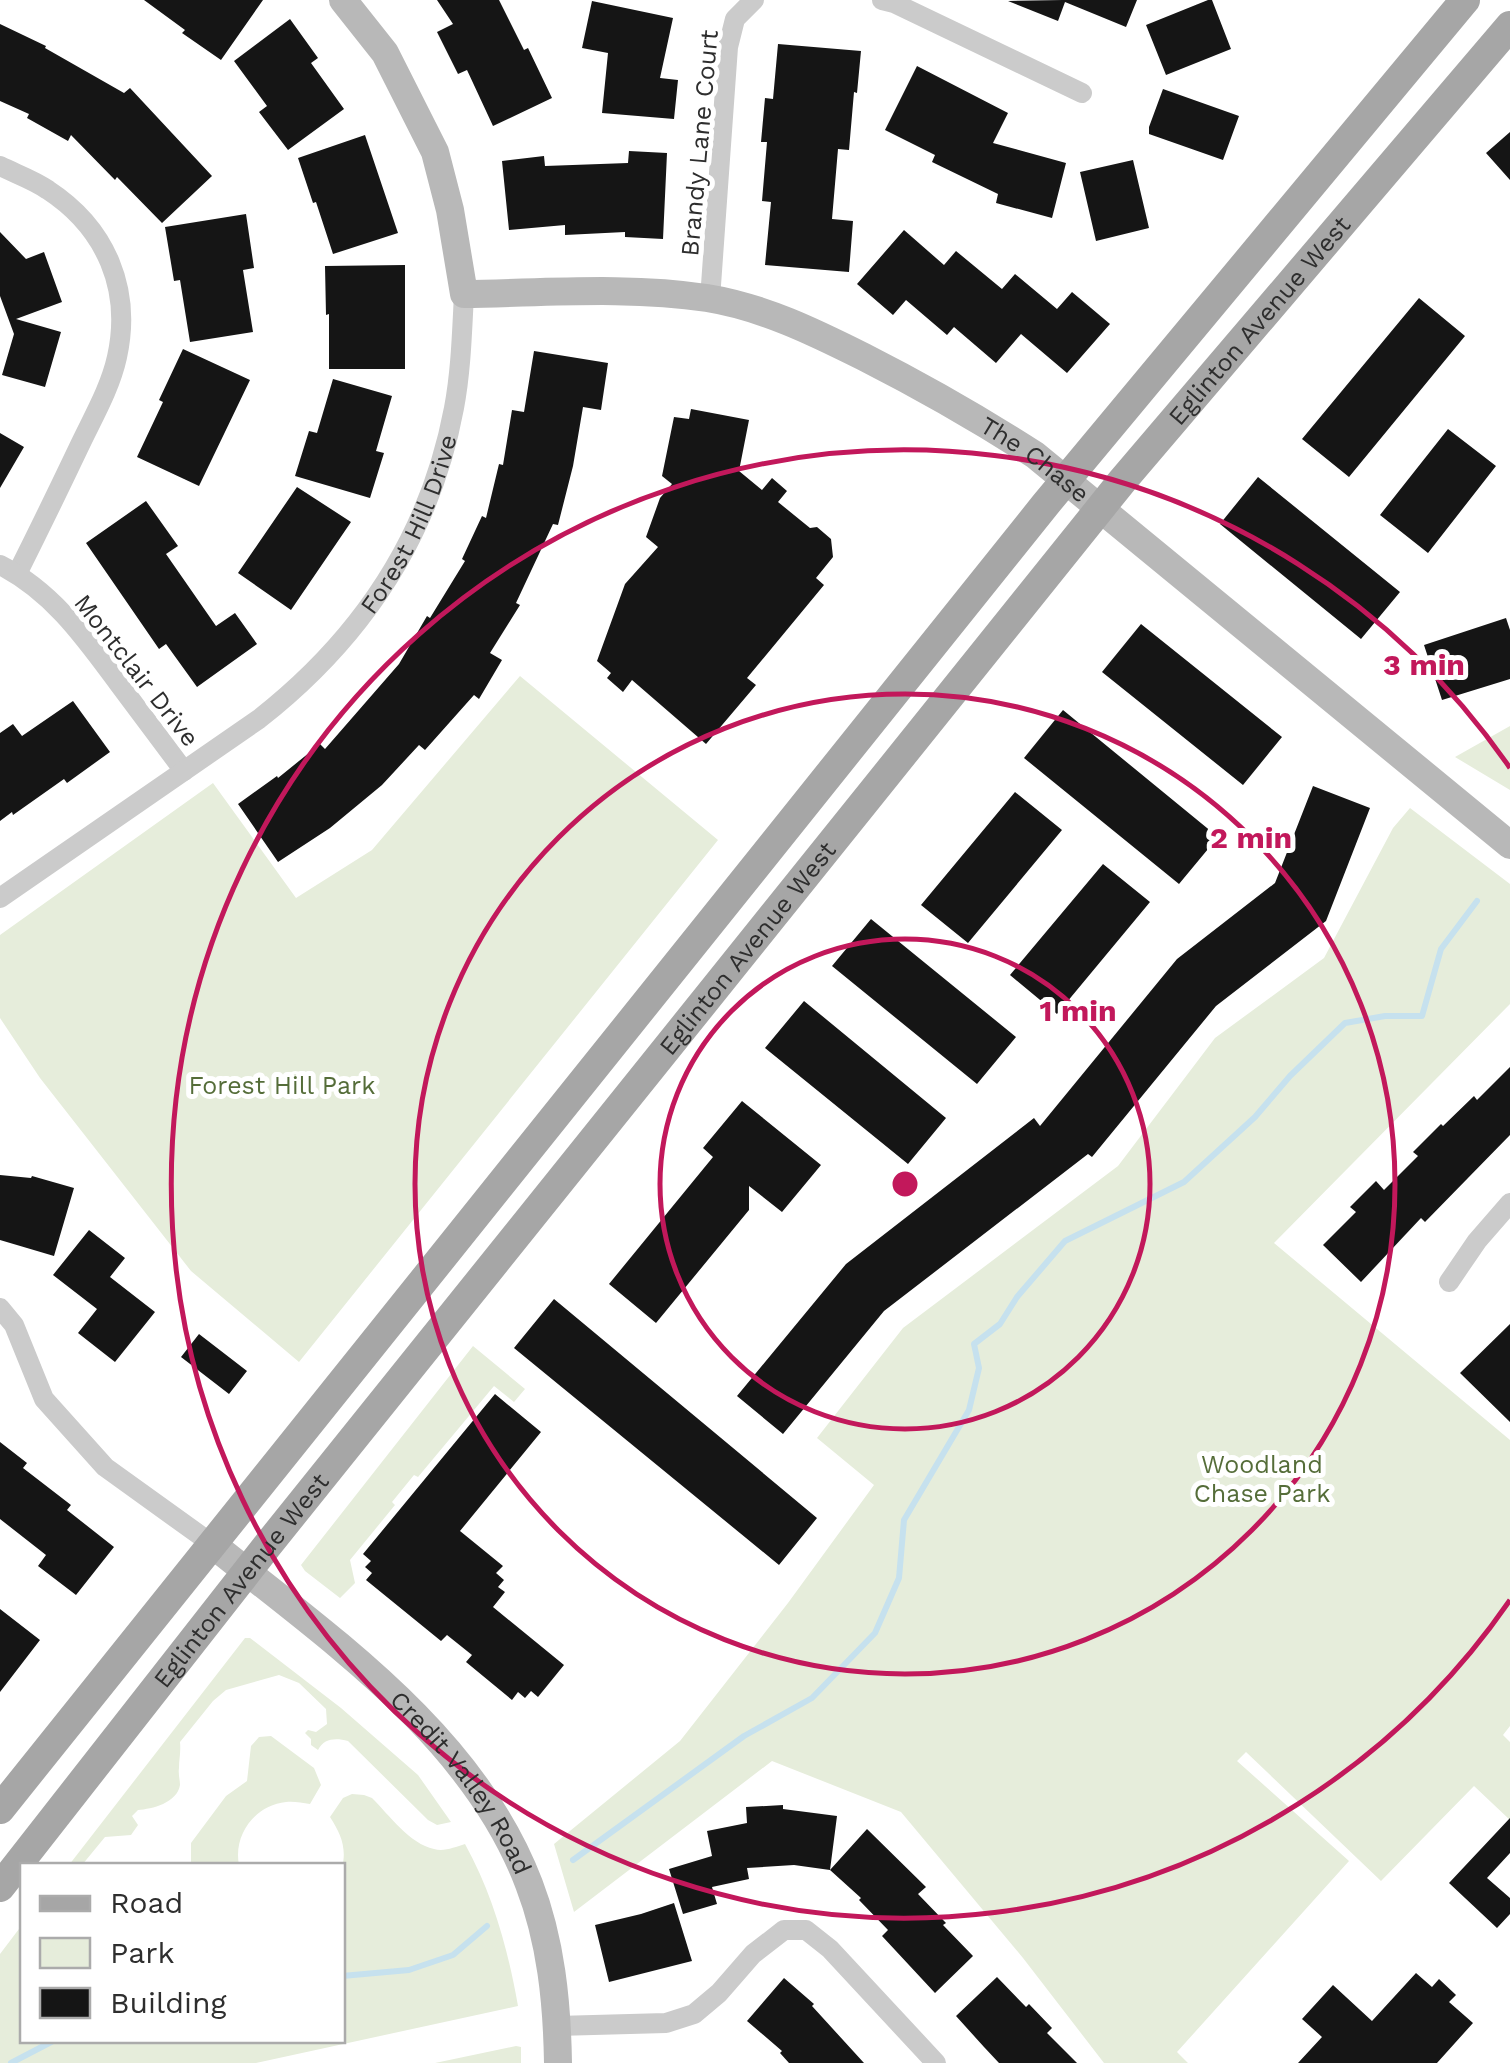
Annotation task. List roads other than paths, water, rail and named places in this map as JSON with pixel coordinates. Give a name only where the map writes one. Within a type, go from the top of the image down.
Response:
[{"type":"main road","name":"Eglinton Avenue West","points":[[0,1809],[1065,480],[1465,0]]},
{"type":"main road","name":"Eglinton Avenue West","points":[[0,1886],[1100,509],[1510,26]]},
{"type":"street","name":"Forest Hill Drive","points":[[0,898],[259,719],[319,668],[361,620],[404,553],[429,496],[454,407],[462,346],[464,294],[450,210],[436,152],[385,54],[343,0]]},
{"type":"street","name":"Brandy Lane Court","points":[[710,298],[728,47],[734,20],[754,0]]},
{"type":"street","points":[[882,0],[1082,93]]},
{"type":"street","points":[[0,166],[63,200],[99,238],[118,285],[121,305],[117,357],[106,391],[9,570]]},
{"type":"street","name":"The Chase","points":[[464,294],[634,292],[710,298],[807,328],[876,363],[976,417],[1035,455],[1510,845]]},
{"type":"street","name":"Montclair Drive","points":[[9,570],[42,592],[80,631],[184,772]]},
{"type":"street","points":[[1449,1282],[1477,1240],[1510,1203]]},
{"type":"street","points":[[0,1308],[14,1325],[44,1399],[92,1455],[212,1544]]},
{"type":"street","name":"Credit Valley Road","points":[[212,1544],[388,1687],[429,1730],[489,1807],[519,1860],[539,1912],[552,1979],[558,2063]]},
{"type":"street","points":[[557,2026],[666,2023],[694,2014],[719,1993],[753,1954],[784,1930],[806,1930],[830,1949],[936,2063]]},
{"type":"waterway","points":[[573,1860],[744,1736],[812,1698],[875,1633],[899,1578],[904,1520],[969,1410],[979,1368],[974,1344],[1000,1324],[1017,1297],[1065,1241],[1184,1182],[1255,1117],[1290,1076],[1345,1023],[1385,1016],[1422,1016],[1441,949],[1477,901]]},
{"type":"waterway","points":[[345,1976],[409,1970],[453,1955],[487,1926]]},
{"type":"waterway","points":[[11,2063],[49,2043]]},
{"type":"park label","name":"Forest Hill Park","points":[[282,1085]]},
{"type":"park label","name":"Woodland Chase Park","points":[[1262,1478]]}]
